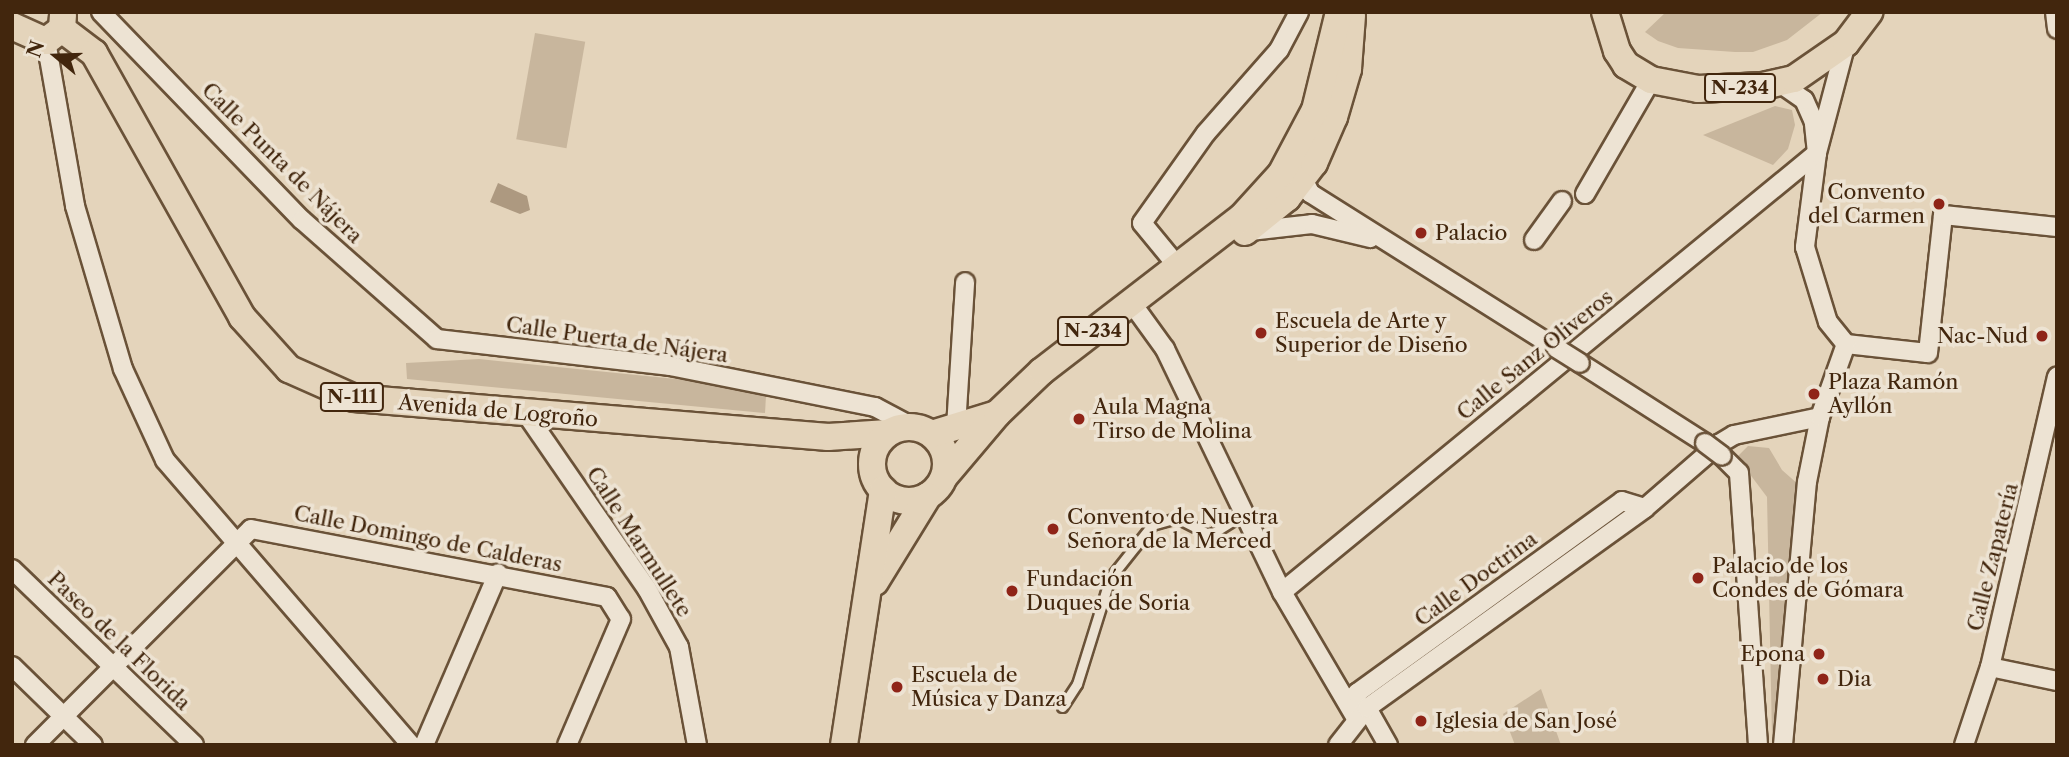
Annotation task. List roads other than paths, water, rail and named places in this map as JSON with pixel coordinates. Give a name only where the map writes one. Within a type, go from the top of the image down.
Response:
[{"type":"main road","name":"N-234","points":[[936,487],[997,414],[1042,371],[1241,218],[1281,174],[1315,110],[1339,12]]},
{"type":"main road","points":[[1187,261],[1243,233],[1287,198],[1334,117],[1348,69],[1352,12]]},
{"type":"main road","name":"N-234","points":[[1605,12],[1617,51],[1626,65],[1651,80],[1698,89],[1780,83],[1816,66],[1846,43],[1869,12]]},
{"type":"main road","name":"Avenida de Logroño","points":[[12,26],[60,22],[94,53],[242,317],[289,369],[354,397],[527,415],[832,437],[921,430]]},
{"type":"main road","name":"N-234","points":[[921,430],[997,414]]},
{"type":"main road","points":[[844,745],[877,480],[874,449],[921,430],[945,451],[936,487],[884,565],[862,609]]},
{"type":"main road","points":[[832,437],[877,480],[904,501],[936,487]]},
{"type":"street","name":"Calle Punta de Nájera","points":[[102,12],[302,220],[437,339]]},
{"type":"street","points":[[1187,261],[1142,223],[1206,133],[1279,50],[1299,12]]},
{"type":"street","points":[[2055,12],[2057,29]]},
{"type":"street","points":[[60,22],[75,206],[123,369],[165,460],[234,544],[411,745]]},
{"type":"street","points":[[1846,43],[1817,153],[1805,247],[1828,322],[1846,344],[1928,353],[1943,215],[2057,227]]},
{"type":"street","points":[[1328,60],[1327,100],[1302,170],[1310,193],[1705,443],[1739,473],[1758,745]]},
{"type":"street","points":[[1585,194],[1651,80]]},
{"type":"street","points":[[1780,83],[1804,100],[1814,122],[1817,153]]},
{"type":"street","name":"Calle Sanz Oliveros","points":[[1282,592],[1817,153]]},
{"type":"street","points":[[1534,240],[1562,201]]},
{"type":"street","points":[[1243,233],[1312,224],[1392,244]]},
{"type":"street","points":[[921,430],[965,282]]},
{"type":"street","points":[[1131,302],[1165,349],[1282,592],[1361,713],[1388,745]]},
{"type":"street","name":"Calle Puerta de Nájera","points":[[437,339],[670,366],[875,407],[921,430]]},
{"type":"street","points":[[1782,745],[1807,482],[1820,417],[1846,344]]},
{"type":"street","name":"Calle Zapatería","points":[[1964,745],[1990,667],[2050,450],[2057,377]]},
{"type":"street","name":"Calle Marmullete","points":[[527,415],[647,589],[679,647],[697,745]]},
{"type":"street","name":"Calle Doctrina","points":[[1338,745],[1361,713],[1644,508],[1734,435],[1820,417]]},
{"type":"street","name":"Calle Domingo de Calderas","points":[[234,544],[251,529],[498,573],[607,597],[615,605],[621,618],[568,745]]},
{"type":"street","points":[[35,745],[62,716],[114,670],[234,544]]},
{"type":"street","name":"Paseo de la Florida","points":[[12,569],[194,745]]},
{"type":"street","points":[[424,745],[498,573]]},
{"type":"street","points":[[12,666],[93,745]]},
{"type":"street","points":[[1990,667],[2057,681]]},
{"type":"lane","points":[[1062,706],[1077,684],[1111,578],[1152,525],[1177,518],[1210,535],[1244,514]]},
{"type":"place","name":"Convento del Carmen","points":[[1939,204]]},
{"type":"place","name":"Palacio","points":[[1421,233]]},
{"type":"place","name":"Escuela de Arte y Superior de Diseño","points":[[1261,333]]},
{"type":"place","name":"Nac-Nud","points":[[2042,336]]},
{"type":"place","name":"Plaza Ramón Ayllón","points":[[1814,394]]},
{"type":"place","name":"Aula Magna Tirso de Molina","points":[[1079,419]]},
{"type":"place","name":"Convento de Nuestra Señora de la Merced","points":[[1053,529]]},
{"type":"place","name":"Palacio de los Condes de Gómara","points":[[1698,578]]},
{"type":"place","name":"Fundación Duques de Soria","points":[[1012,591]]},
{"type":"place","name":"Epona","points":[[1819,654]]},
{"type":"place","name":"Dia","points":[[1823,679]]},
{"type":"place","name":"Escuela de Música y Danza","points":[[897,687]]},
{"type":"place","name":"Iglesia de San José","points":[[1421,721]]}]
